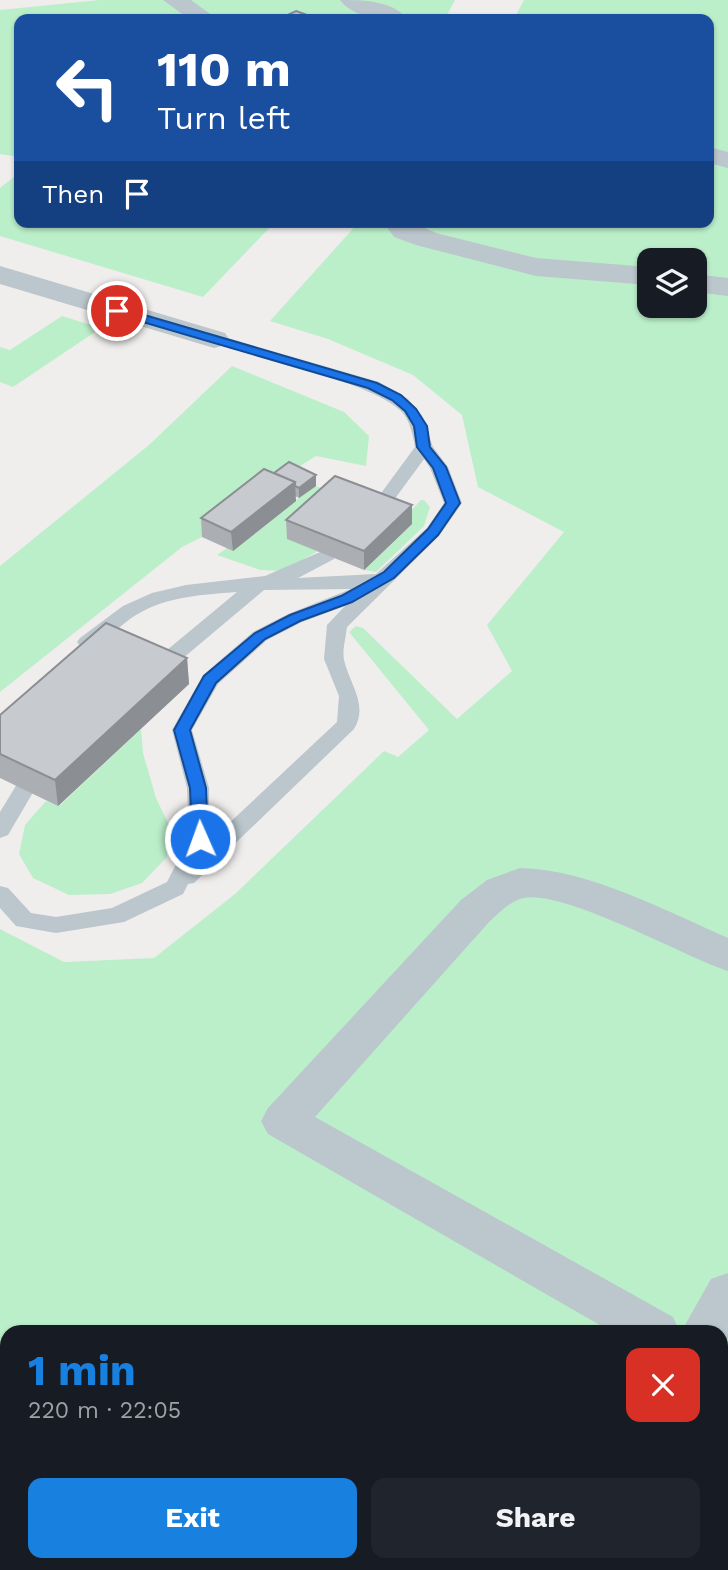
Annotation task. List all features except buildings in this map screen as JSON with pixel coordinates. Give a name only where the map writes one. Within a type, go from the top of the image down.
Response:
[{"type":"street","points":[[175,0],[197,14]]},
{"type":"street","points":[[352,0],[384,14]]},
{"type":"street","points":[[402,228],[426,239],[536,267],[637,275]]},
{"type":"street","points":[[0,275],[214,339]]},
{"type":"street","points":[[707,284],[728,287]]},
{"type":"street","points":[[644,1325],[284,1121],[475,911],[501,889],[522,882],[549,884],[604,903],[728,955]]},
{"type":"street","points":[[709,1325],[728,1294]]},
{"type":"lane","points":[[0,908],[24,920],[56,925],[116,915],[175,888],[347,724],[349,696],[334,659],[337,625],[433,532],[453,503],[439,467],[424,447],[420,426],[410,409],[397,397],[373,386],[214,339]]},
{"type":"lane","points":[[377,511],[424,447]]},
{"type":"lane","points":[[156,670],[259,584],[296,573],[327,555]]},
{"type":"lane","points":[[77,651],[106,625],[146,601],[182,592],[259,584],[350,583],[389,575]]},
{"type":"lane","points":[[175,888],[200,839],[198,788],[182,730],[210,680],[260,636],[295,618],[346,599],[389,575]]},
{"type":"lane","points":[[0,830],[24,789]]},
{"type":"lane","points":[[0,894],[24,920]]},
{"type":"green space","points":[[99,0],[455,0],[448,14],[14,14],[14,156],[0,154],[0,10]]},
{"type":"green space","points":[[524,0],[728,0],[728,1325],[0,1325],[0,929],[64,962],[154,958],[235,894],[384,751],[398,757],[429,730],[349,632],[356,626],[363,628],[457,719],[512,671],[487,625],[564,532],[478,487],[462,415],[413,375],[328,339],[270,321],[354,228],[714,228],[714,14],[517,14]]},
{"type":"green space","points":[[14,177],[14,228],[269,228],[203,297],[0,236],[0,188]]},
{"type":"green space","points":[[62,316],[101,328],[13,387],[0,382],[0,347],[10,350]]},
{"type":"green space","points":[[232,366],[344,412],[369,436],[366,466],[316,456],[265,488],[202,537],[182,547],[0,692],[0,566],[149,445]]},
{"type":"green space","points":[[316,486],[336,495],[318,551],[283,571],[260,570],[217,555]]},
{"type":"green space","points":[[421,500],[430,507],[424,526],[376,572],[364,570],[411,525],[402,520]]},
{"type":"green space","points":[[141,729],[143,753],[156,798],[171,829],[167,857],[142,883],[110,894],[69,895],[33,878],[19,854],[25,825],[46,801],[59,806]]},
{"type":"route","points":[[117,311],[373,386],[397,397],[410,409],[420,426],[424,447],[439,467],[453,503],[433,532],[389,575],[346,599],[295,618],[260,636],[210,680],[182,730],[198,788],[200,839]]}]
